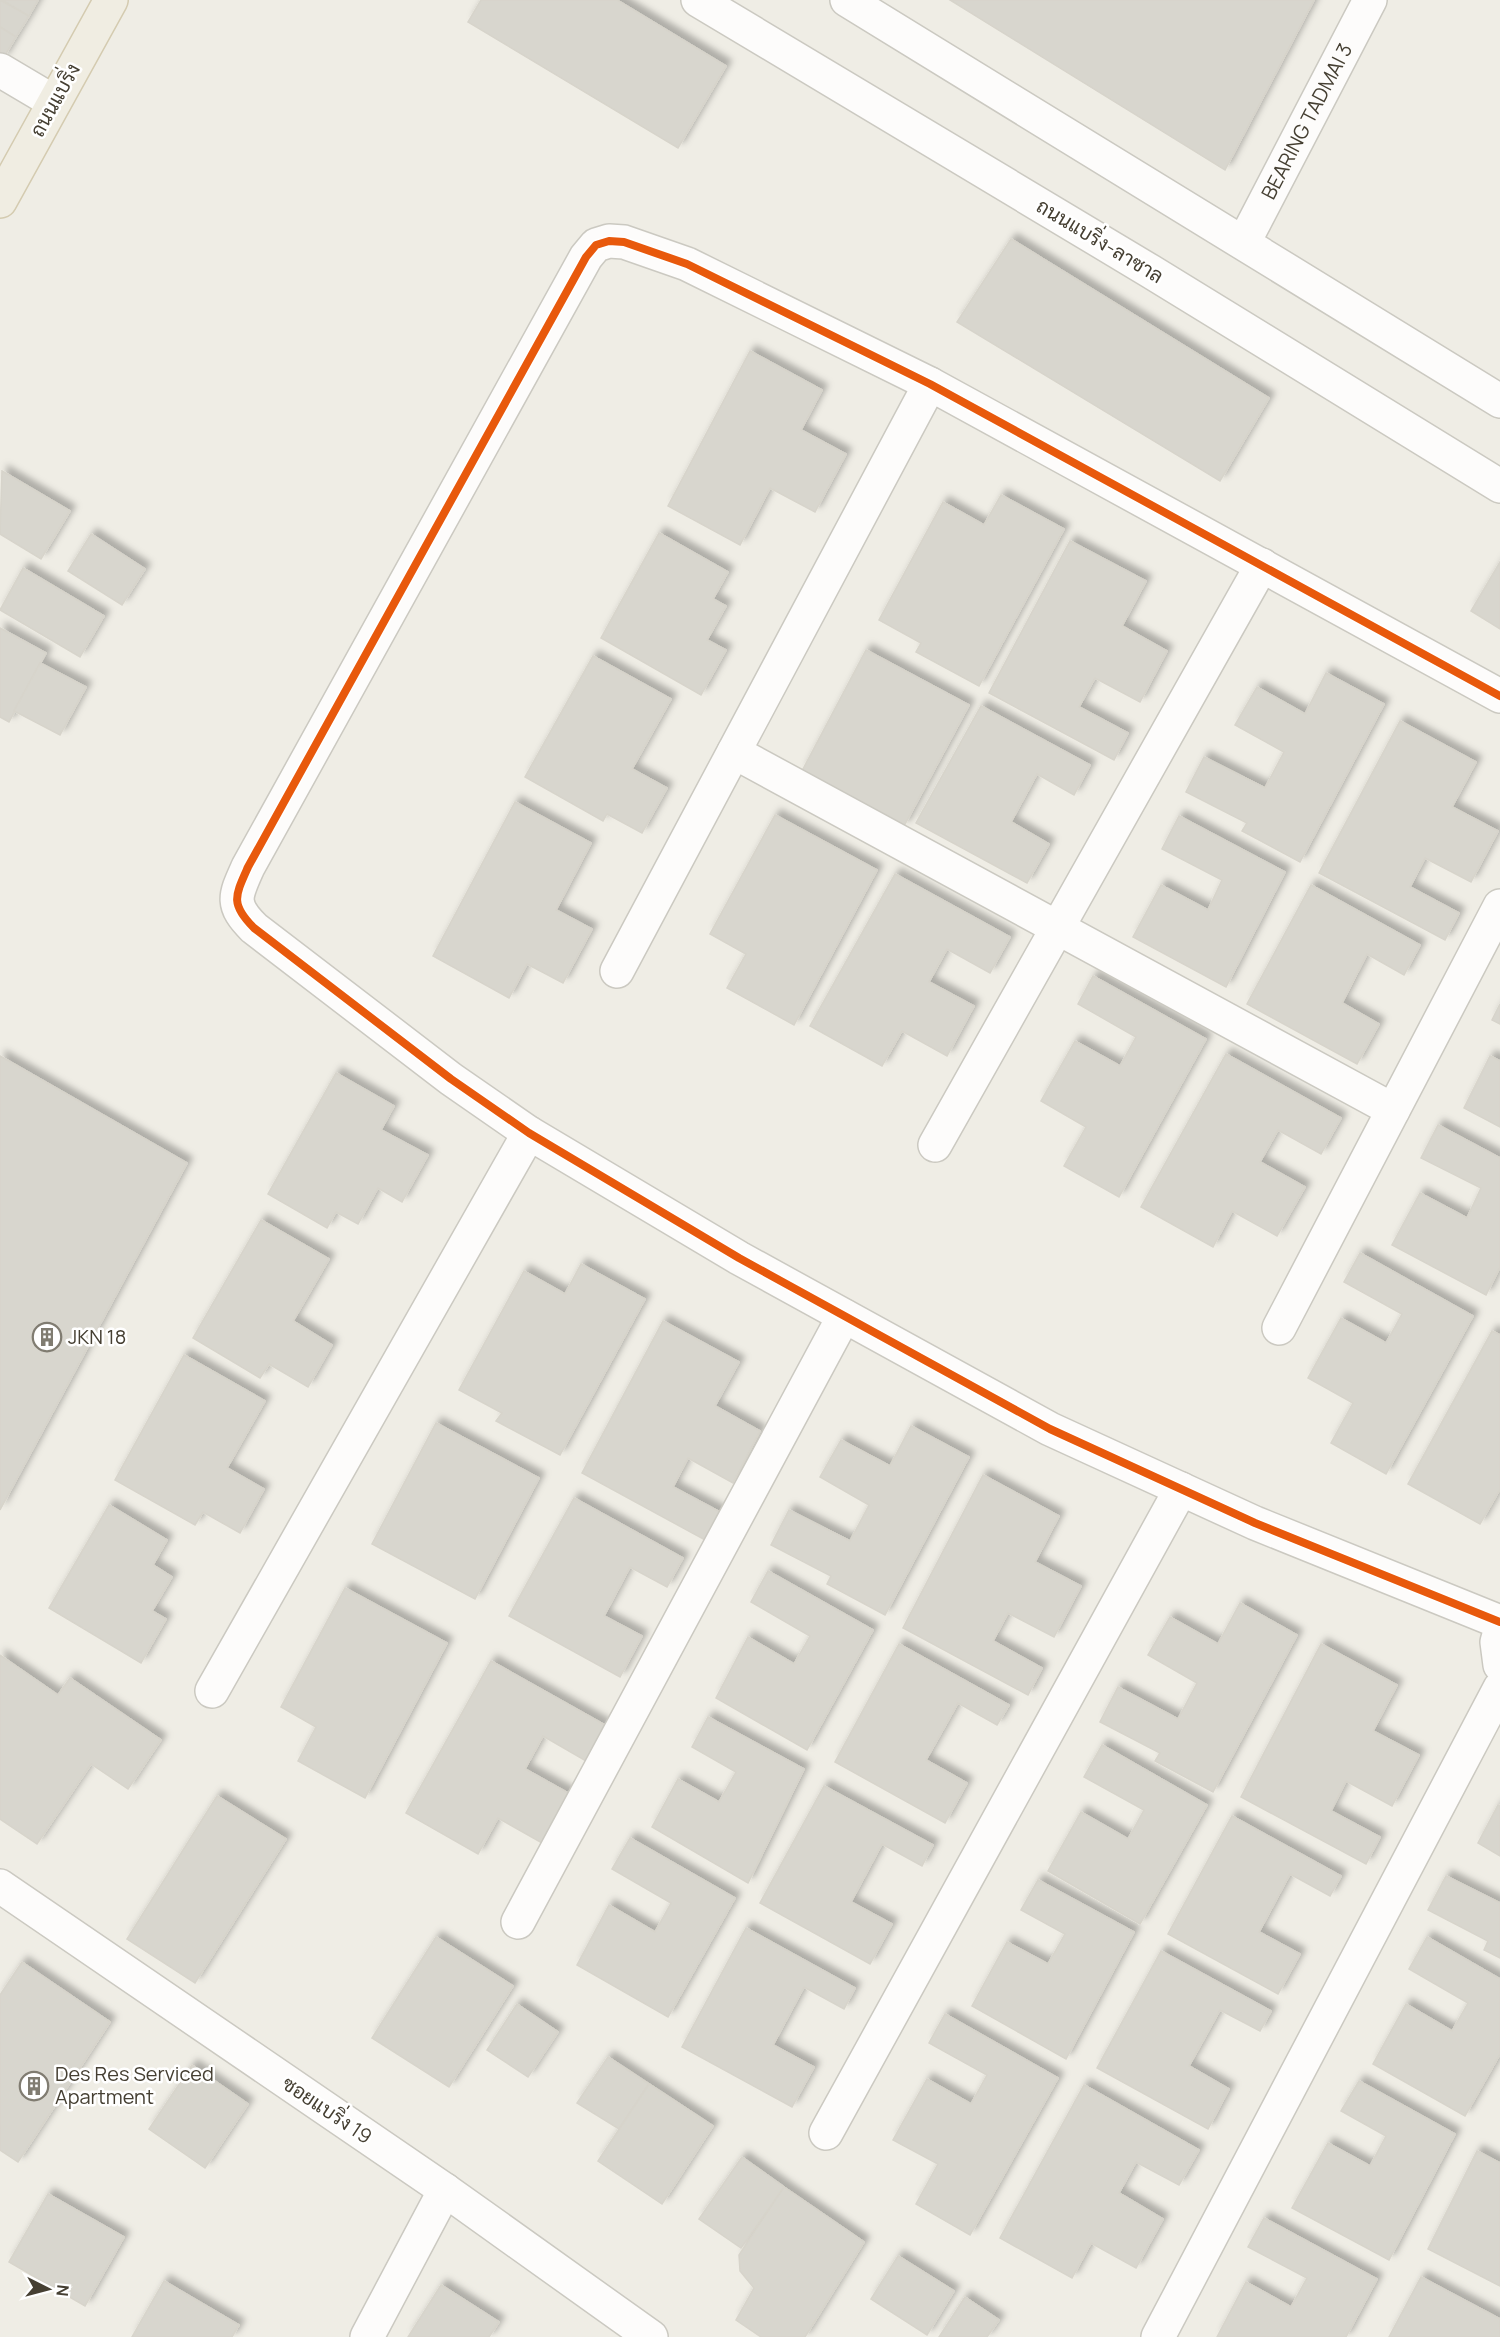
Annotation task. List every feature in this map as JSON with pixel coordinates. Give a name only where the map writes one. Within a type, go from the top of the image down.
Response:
[{"type":"main road","name":"ถนนแบริ่ง","points":[[0,201],[111,0]]},
{"type":"street","name":"ถนนแบริ่ง-ลาซาล","points":[[698,0],[1150,271],[1500,486]]},
{"type":"street","points":[[847,0],[1500,401]]},
{"type":"street","name":"BEARING TADMAI 3","points":[[1244,242],[1370,0]]},
{"type":"street","points":[[0,70],[54,102]]},
{"type":"street","points":[[1500,696],[930,384],[687,264],[624,242],[609,241],[596,245],[581,267],[248,867],[238,888],[237,901],[239,914],[254,928],[451,1079],[529,1132],[739,1258],[1050,1429],[1255,1523],[1500,1622]]},
{"type":"street","points":[[617,971],[930,384]]},
{"type":"street","points":[[935,1145],[1262,565]]},
{"type":"street","points":[[734,752],[1393,1110]]},
{"type":"street","points":[[1279,1328],[1500,906]]},
{"type":"street","points":[[212,1691],[529,1132]]},
{"type":"street","points":[[518,1922],[844,1316]]},
{"type":"street","points":[[826,2133],[1181,1489]]},
{"type":"street","points":[[1500,1631],[1497,1642],[1500,1665]]},
{"type":"street","points":[[1158,2337],[1500,1688]]},
{"type":"street","name":"ซอยแบริ่ง 19","points":[[0,1886],[445,2190],[651,2337]]},
{"type":"street","points":[[367,2337],[445,2190]]},
{"type":"building","points":[[0,0],[29,16],[16,37],[0,27]]},
{"type":"building","points":[[2,0],[38,0],[29,16]]},
{"type":"building","points":[[481,0],[617,0],[726,66],[678,148],[468,22]]},
{"type":"building","points":[[950,0],[1314,0],[1225,170]]},
{"type":"building","points":[[0,27],[16,37],[2,60],[0,58]]},
{"type":"building","points":[[1011,239],[1269,398],[1220,481],[957,322]]},
{"type":"building","points":[[750,351],[822,390],[801,430],[846,454],[815,512],[770,488],[740,545],[668,506]]},
{"type":"building","points":[[2,471],[70,511],[41,559],[0,534]]},
{"type":"building","points":[[1001,495],[1064,529],[979,686],[916,652],[921,643],[879,620],[943,502],[984,525]]},
{"type":"building","points":[[659,533],[728,572],[713,599],[726,606],[707,640],[726,650],[701,695],[601,638]]},
{"type":"building","points":[[91,534],[145,569],[122,605],[68,571]]},
{"type":"building","points":[[1070,541],[1146,581],[1122,626],[1167,651],[1140,702],[1095,678],[1079,707],[1128,733],[1114,760],[989,693]]},
{"type":"building","points":[[1500,562],[1500,629],[1471,611]]},
{"type":"building","points":[[23,568],[104,616],[80,657],[0,610]]},
{"type":"building","points":[[0,628],[46,653],[9,722],[0,717]]},
{"type":"building","points":[[866,650],[969,705],[904,826],[802,771]]},
{"type":"building","points":[[593,656],[671,699],[632,769],[667,788],[642,833],[607,814],[603,821],[525,777]]},
{"type":"building","points":[[40,663],[86,687],[60,735],[14,711]]},
{"type":"building","points":[[1326,673],[1384,704],[1300,862],[1242,831],[1247,823],[1186,792],[1204,757],[1265,788],[1284,752],[1235,725],[1257,687],[1305,714]]},
{"type":"building","points":[[981,706],[1090,765],[1074,795],[1037,774],[1011,822],[1049,844],[1027,883],[916,823]]},
{"type":"building","points":[[1400,721],[1476,762],[1452,807],[1498,831],[1471,882],[1425,858],[1410,887],[1459,913],[1445,940],[1319,873]]},
{"type":"building","points":[[515,802],[591,843],[556,910],[592,929],[563,983],[527,964],[509,998],[433,956]]},
{"type":"building","points":[[775,815],[877,870],[794,1025],[727,988],[746,954],[710,934]]},
{"type":"building","points":[[1179,816],[1285,872],[1226,987],[1133,937],[1161,885],[1208,910],[1222,880],[1162,849]]},
{"type":"building","points":[[895,874],[1010,937],[990,973],[947,949],[929,982],[974,1006],[947,1056],[902,1031],[882,1066],[810,1026]]},
{"type":"building","points":[[1311,885],[1420,945],[1404,975],[1367,954],[1342,1003],[1379,1024],[1357,1064],[1247,1004]]},
{"type":"building","points":[[1093,976],[1206,1039],[1119,1197],[1064,1166],[1086,1127],[1041,1101],[1075,1041],[1120,1066],[1136,1037],[1078,1004]]},
{"type":"building","points":[[1500,1004],[1500,1024],[1492,1020]]},
{"type":"building","points":[[1226,1054],[1341,1118],[1321,1154],[1278,1130],[1260,1162],[1305,1187],[1277,1236],[1232,1211],[1213,1247],[1141,1207]]},
{"type":"building","name":"JKN 18","points":[[0,1056],[187,1163],[0,1510]]},
{"type":"building","points":[[1490,1056],[1500,1061],[1500,1127],[1464,1108]]},
{"type":"building","points":[[336,1073],[394,1106],[381,1130],[428,1155],[402,1202],[378,1188],[358,1224],[336,1212],[327,1228],[268,1194]]},
{"type":"building","points":[[1438,1125],[1500,1158],[1500,1267],[1486,1295],[1392,1245],[1420,1193],[1467,1218],[1481,1188],[1421,1158]]},
{"type":"building","points":[[261,1220],[329,1259],[293,1321],[332,1345],[308,1387],[269,1364],[260,1378],[193,1338]]},
{"type":"building","points":[[1360,1253],[1473,1316],[1386,1474],[1331,1443],[1353,1403],[1308,1378],[1341,1318],[1386,1343],[1402,1314],[1344,1282]]},
{"type":"building","points":[[581,1264],[645,1299],[560,1455],[496,1421],[502,1413],[459,1390],[524,1271],[565,1294]]},
{"type":"building","points":[[663,1321],[739,1362],[715,1406],[760,1431],[733,1483],[688,1458],[673,1487],[722,1513],[707,1541],[582,1473]]},
{"type":"building","points":[[1492,1331],[1500,1335],[1500,1489],[1480,1524],[1408,1484]]},
{"type":"building","points":[[184,1355],[265,1401],[227,1468],[264,1489],[240,1533],[203,1512],[195,1525],[115,1480]]},
{"type":"building","points":[[436,1423],[539,1478],[475,1599],[372,1544]]},
{"type":"building","points":[[911,1426],[969,1457],[885,1615],[827,1584],[831,1576],[771,1545],[789,1510],[850,1541],[869,1505],[820,1477],[841,1440],[890,1466]]},
{"type":"building","points":[[983,1475],[1059,1516],[1035,1562],[1081,1586],[1054,1637],[1008,1613],[993,1641],[1042,1668],[1028,1695],[903,1628]]},
{"type":"building","points":[[574,1498],[683,1558],[667,1587],[630,1567],[604,1616],[642,1636],[620,1677],[509,1616]]},
{"type":"building","points":[[109,1505],[167,1540],[153,1565],[172,1577],[152,1611],[166,1619],[141,1663],[49,1608]]},
{"type":"building","points":[[768,1571],[873,1630],[807,1750],[716,1698],[748,1637],[794,1664],[810,1636],[751,1602]]},
{"type":"building","points":[[345,1588],[447,1643],[365,1798],[298,1761],[316,1727],[281,1707]]},
{"type":"building","points":[[1240,1603],[1297,1635],[1213,1792],[1155,1761],[1160,1753],[1100,1722],[1118,1687],[1178,1719],[1197,1683],[1148,1655],[1170,1617],[1218,1644]]},
{"type":"building","points":[[899,1644],[1009,1705],[997,1725],[958,1703],[926,1760],[967,1783],[945,1823],[835,1762]]},
{"type":"building","points":[[1321,1644],[1397,1685],[1373,1731],[1419,1755],[1392,1806],[1346,1781],[1331,1811],[1380,1837],[1366,1864],[1241,1797]]},
{"type":"building","points":[[0,1655],[58,1695],[70,1678],[161,1740],[128,1789],[91,1764],[37,1844],[0,1819]]},
{"type":"building","points":[[491,1661],[605,1725],[586,1761],[543,1736],[525,1769],[570,1794],[542,1843],[498,1818],[478,1854],[406,1813]]},
{"type":"building","points":[[708,1717],[804,1769],[748,1883],[652,1827],[678,1779],[719,1802],[736,1772],[692,1747]]},
{"type":"building","points":[[1102,1745],[1207,1805],[1140,1924],[1048,1871],[1081,1812],[1128,1839],[1144,1810],[1084,1777]]},
{"type":"building","points":[[824,1786],[933,1845],[922,1866],[882,1844],[851,1902],[892,1924],[870,1964],[760,1903]]},
{"type":"building","points":[[217,1796],[286,1839],[195,1983],[127,1939]]},
{"type":"building","points":[[1498,1805],[1500,1806],[1500,1856],[1478,1843]]},
{"type":"building","points":[[1232,1816],[1341,1876],[1330,1896],[1290,1874],[1259,1932],[1300,1954],[1278,1994],[1168,1934]]},
{"type":"building","points":[[630,1838],[735,1898],[668,2017],[577,1965],[609,1905],[655,1932],[671,1903],[612,1869]]},
{"type":"building","points":[[1446,1876],[1500,1903],[1500,1958],[1484,1950],[1488,1941],[1428,1910]]},
{"type":"building","points":[[1038,1880],[1134,1932],[1066,2059],[972,2006],[1007,1942],[1048,1964],[1065,1934],[1021,1910]]},
{"type":"building","points":[[746,1928],[855,1988],[844,2009],[804,1987],[773,2045],[814,2067],[792,2107],[682,2047]]},
{"type":"building","points":[[436,1937],[513,1986],[449,2087],[372,2038]]},
{"type":"building","points":[[1427,1937],[1500,1979],[1500,2054],[1465,2116],[1373,2064],[1406,2004],[1452,2031],[1468,2003],[1409,1969]]},
{"type":"building","points":[[1161,1951],[1271,2011],[1260,2031],[1220,2010],[1189,2066],[1229,2089],[1208,2129],[1097,2068]]},
{"type":"building","name":"Des Res Serviced Apartment","points":[[22,1962],[110,2022],[18,2162],[0,2150],[0,1995]]},
{"type":"building","points":[[517,2004],[558,2032],[528,2077],[487,2050]]},
{"type":"building","points":[[945,2014],[1058,2078],[970,2235],[916,2204],[938,2164],[893,2140],[927,2079],[971,2104],[987,2075],[929,2043]]},
{"type":"building","points":[[608,2057],[649,2084],[619,2129],[577,2103]]},
{"type":"building","points":[[192,2065],[248,2104],[205,2168],[149,2129]]},
{"type":"building","points":[[1359,2081],[1455,2134],[1389,2260],[1292,2208],[1328,2143],[1370,2166],[1386,2136],[1341,2111]]},
{"type":"building","points":[[649,2084],[713,2126],[662,2204],[598,2161]]},
{"type":"building","points":[[1084,2085],[1199,2150],[1179,2185],[1136,2162],[1119,2193],[1163,2219],[1136,2268],[1091,2243],[1072,2278],[1000,2238]]},
{"type":"building","points":[[1477,2151],[1500,2163],[1500,2286],[1428,2249]]},
{"type":"building","points":[[742,2157],[784,2187],[741,2248],[699,2219]]},
{"type":"building","points":[[784,2187],[864,2242],[805,2337],[761,2337],[736,2320],[754,2288],[740,2271],[739,2255]]},
{"type":"building","points":[[48,2194],[124,2237],[85,2306],[9,2262]]},
{"type":"building","points":[[1264,2218],[1377,2279],[1346,2337],[1217,2337],[1246,2282],[1291,2307],[1307,2278],[1248,2247]]},
{"type":"building","points":[[898,2256],[954,2291],[927,2335],[871,2299]]},
{"type":"building","points":[[1421,2277],[1500,2319],[1500,2337],[1389,2337]]},
{"type":"building","points":[[164,2281],[239,2325],[232,2337],[132,2337]]},
{"type":"building","points":[[441,2285],[499,2322],[489,2337],[408,2337]]},
{"type":"building","points":[[965,2297],[999,2320],[987,2337],[939,2337]]},
{"type":"cycle path","points":[[1500,696],[930,384],[687,264],[624,242],[609,241],[596,245],[586,257],[248,867],[237,899],[241,912],[254,928],[451,1079],[529,1133],[739,1258],[1050,1429],[1255,1523],[1500,1622]]},
{"type":"place","name":"JKN 18","points":[[47,1337]]},
{"type":"place","name":"Des Res Serviced Apartment","points":[[34,2086]]}]
